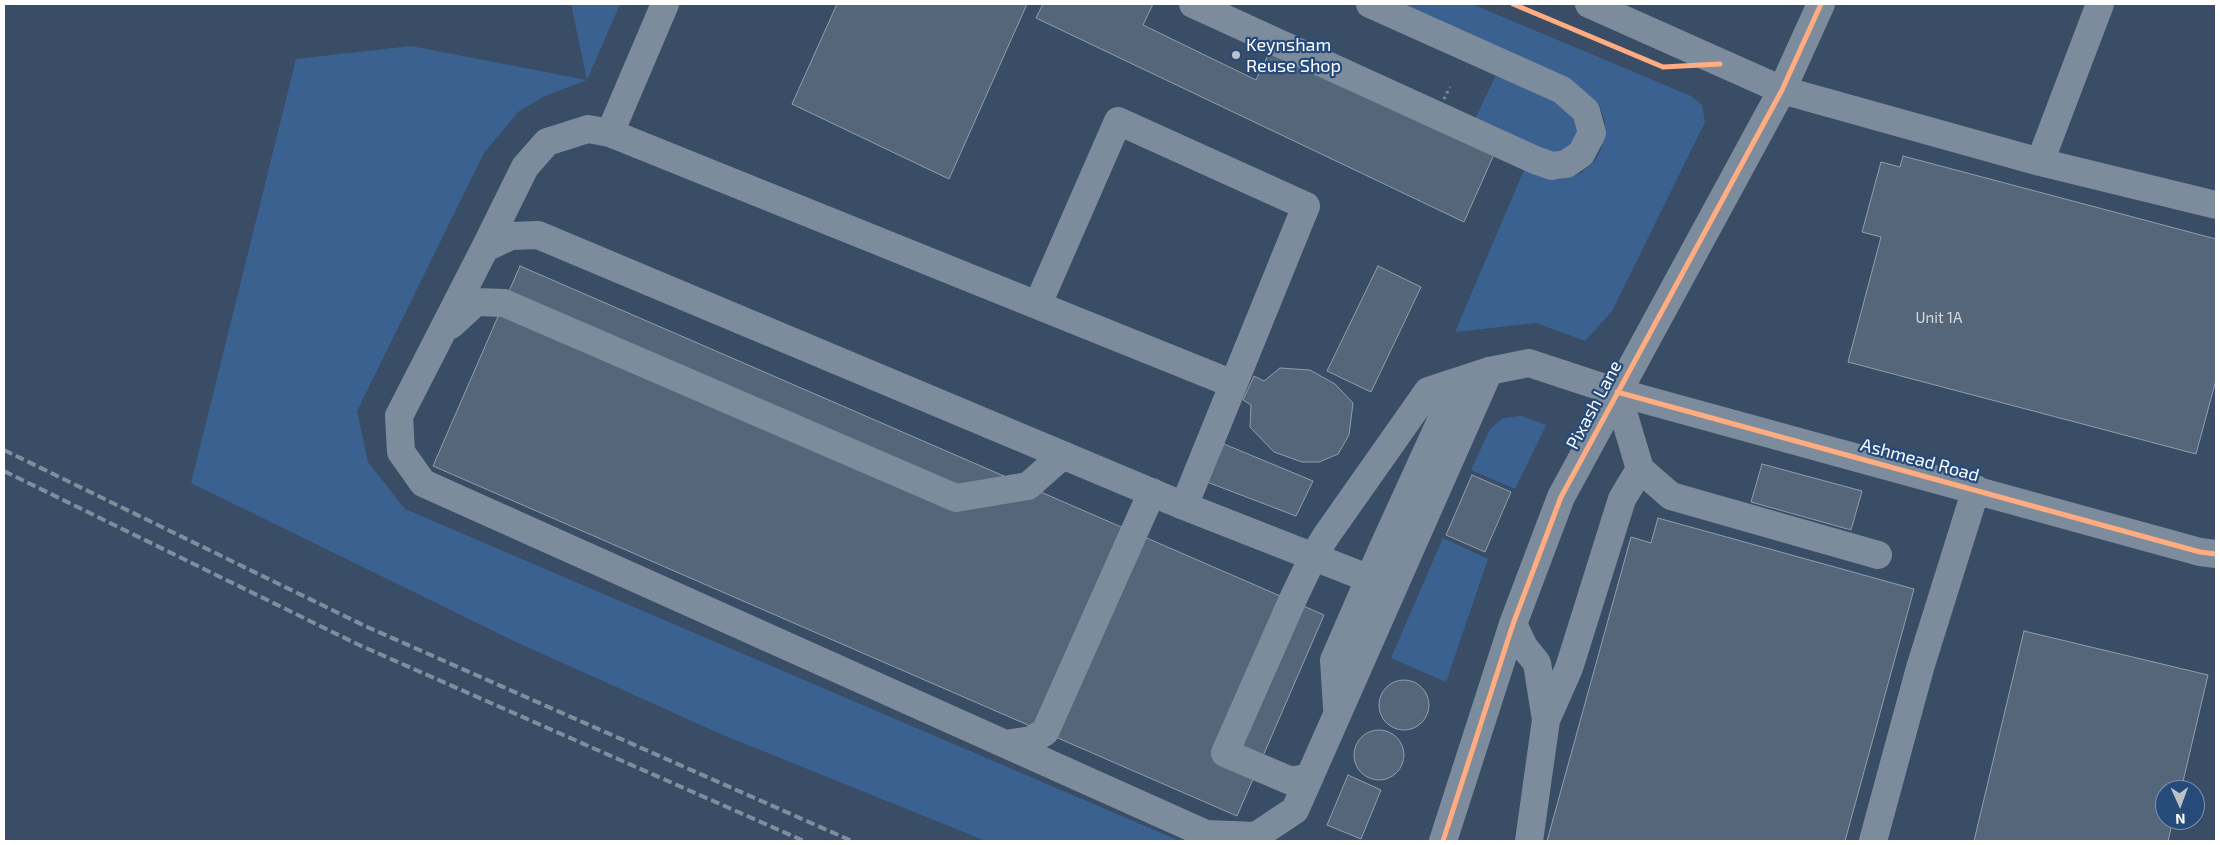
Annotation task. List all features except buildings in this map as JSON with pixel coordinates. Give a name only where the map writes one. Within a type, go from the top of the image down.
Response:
[{"type":"street","points":[[610,133],[666,4]]},
{"type":"street","points":[[1193,4],[1535,160],[1552,166],[1566,164],[1581,154],[1592,134],[1586,111],[1562,90],[1370,4]]},
{"type":"street","points":[[1589,4],[1782,90],[2040,162],[2216,205]]},
{"type":"street","name":"Pixash Lane","points":[[1443,841],[1513,624],[1560,497],[1782,90],[1821,4]]},
{"type":"street","points":[[2040,162],[2100,4]]},
{"type":"street","points":[[1038,304],[1118,121],[1306,206],[1184,506]]},
{"type":"street","points":[[1233,384],[610,133],[588,129],[547,142],[525,167],[399,416],[401,452],[423,483],[1206,834],[1256,836],[1296,810],[1489,370]]},
{"type":"street","points":[[485,248],[511,236],[538,235],[1184,506],[1370,579]]},
{"type":"street","points":[[442,333],[476,302],[504,303],[956,498],[1028,486],[1063,455]]},
{"type":"street","name":"Ashmead Road","points":[[1310,777],[1290,781],[1225,753],[1313,557],[1428,391],[1489,370],[1529,364],[1617,392],[2200,552],[2216,554]]},
{"type":"street","points":[[1338,714],[1334,660],[1459,381]]},
{"type":"street","points":[[1617,392],[1640,468],[1671,496],[1878,555]]},
{"type":"street","points":[[1529,841],[1546,720],[1569,668],[1622,499],[1640,468]]},
{"type":"street","points":[[1873,841],[1920,668],[1976,489]]},
{"type":"street","points":[[1005,744],[1031,740],[1045,732],[1152,492]]},
{"type":"street","points":[[1513,624],[1524,647],[1537,663],[1546,720]]},
{"type":"path","points":[[1441,105],[1450,87]]},
{"type":"shaded area","points":[[571,4],[620,4],[587,80]]},
{"type":"shaded area","points":[[1399,4],[1472,4],[1691,96],[1702,105],[1705,122],[1612,311],[1585,341],[1536,323],[1455,332],[1524,170],[1544,178],[1560,180],[1581,173],[1595,161],[1601,149],[1605,121],[1599,104],[1582,90]]},
{"type":"shaded area","points":[[411,46],[587,80],[545,96],[518,112],[484,153],[357,411],[368,462],[405,509],[1180,841],[986,841],[723,735],[516,642],[191,483],[296,59]]},
{"type":"shaded area","points":[[1496,75],[1559,103],[1575,116],[1578,133],[1571,146],[1558,153],[1546,151],[1474,121]]},
{"type":"shaded area","points":[[1522,416],[1546,425],[1515,489],[1471,470],[1490,429],[1503,418]]},
{"type":"shaded area","points":[[1443,538],[1488,559],[1446,682],[1391,658]]},
{"type":"railway","points":[[4,450],[365,626],[852,841]]},
{"type":"railway","points":[[4,471],[357,644],[804,841]]},
{"type":"cycle path","points":[[1513,4],[1663,67],[1720,64]]},
{"type":"cycle path","points":[[1443,841],[1513,624],[1561,497],[1782,90],[1821,4]]},
{"type":"cycle path","points":[[1617,392],[2200,552],[2216,554]]},
{"type":"place","name":"Keynsham Reuse Shop","points":[[1236,55]]}]
